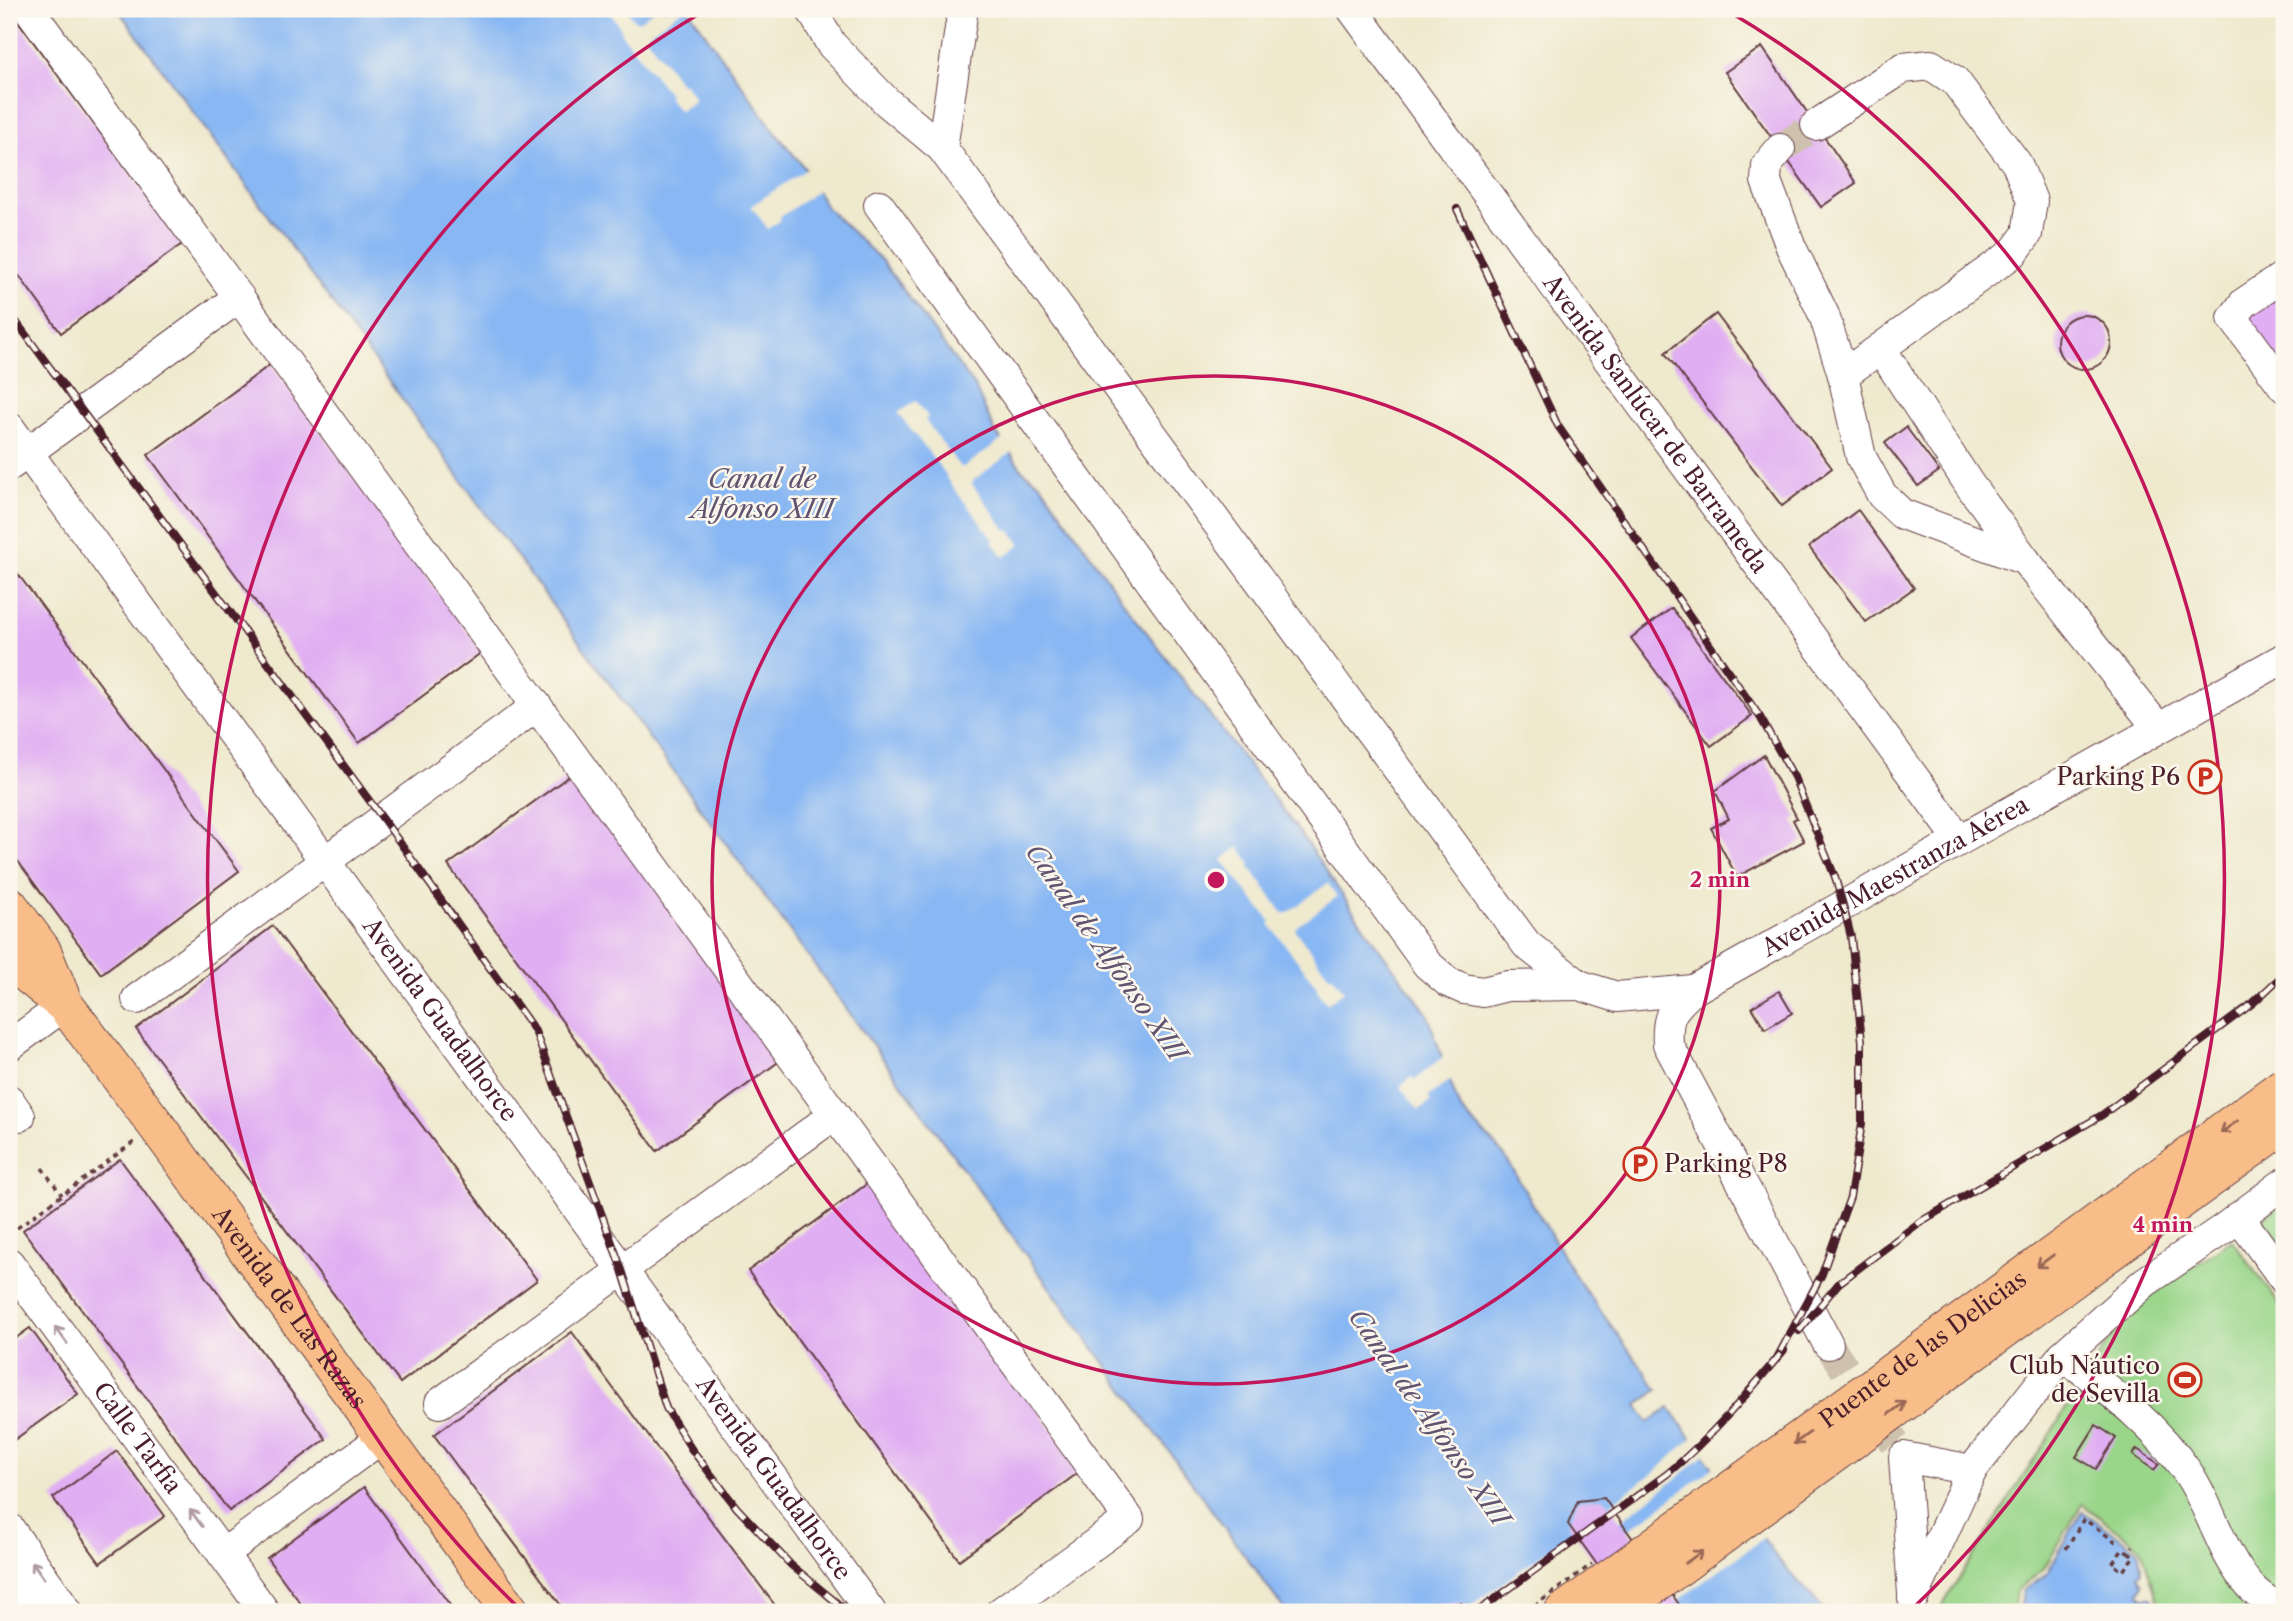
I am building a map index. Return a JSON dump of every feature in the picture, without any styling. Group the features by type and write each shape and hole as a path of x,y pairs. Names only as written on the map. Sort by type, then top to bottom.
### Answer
{"main road":[{"name":"Avenida de Las Razas","path":"9,905 42,950 65,1005"},
{"name":"Avenida de Las Razas","path":"9,955 18,967 65,1005 156,1125 510,1612"},
{"name":"Puente de las Delicias","path":"1563,1612 2284,1086"},
{"name":"Puente de las Delicias","path":"1617,1612 2284,1125"}],"street":[{"path":"29,9 1129,1519 1001,1612"},
{"path":"811,9 831,44 887,102 942,148 1527,946 1579,985 1617,997 1693,990"},
{"path":"942,148 963,9"},
{"name":"Avenida Sanlúcar de Barrameda","path":"1352,9 1959,839"},
{"path":"1816,125 1903,68 1931,65 1955,81 2002,143 2017,164 2032,201 2027,234 2013,253 1843,375"},
{"path":"1780,149 1767,165 1766,181 1791,247 1824,315 1843,375 1861,457 1882,495 1902,514 2025,560"},
{"path":"879,205 1349,877 1427,964 1448,982 1464,989 1483,992 1507,986 1579,985"},
{"path":"2284,276 2244,303 2233,318 2284,387"},
{"path":"18,459 239,297"},
{"path":"1881,349 1969,484 2025,560 2158,728"},
{"name":"Avenida Guadalhorce","path":"9,427 18,459 325,862 872,1612"},
{"name":"Avenida Maestranza Aérea","path":"1828,1344 1668,1044 1667,1025 1673,1009 1693,990 2284,658"},
{"path":"137,999 537,706"},
{"path":"9,1046 65,1005"},
{"path":"440,1403 834,1115"},
{"path":"1972,1470 2063,1356 2145,1282 2284,1183"},
{"path":"2239,1217 2284,1279"},
{"name":"Calle Tarfia","path":"9,1263 265,1612"},
{"path":"2063,1356 2126,1403 2166,1443 2207,1505 2226,1549 2248,1585 2263,1600 2284,1612"},
{"path":"223,1554 383,1437"},
{"path":"9,1528 68,1612"},
{"path":"12,1582 35,1612"}],"path":[{"path":"9,1234 86,1180 156,1125"},
{"path":"42,1168 62,1195"},
{"path":"2066,1549 2086,1515"},
{"path":"2088,1522 2116,1542"},
{"path":"2128,1552 2133,1546"},
{"path":"2123,1549 2128,1552 2134,1556 2123,1571 2112,1564 2123,1549"}],"green space":[{"path":"2284,1202 2284,1249 2262,1219"},
{"name":"Club Náutico de Sevilla","path":"2232,1240 2284,1310 2284,1612 2152,1612 2159,1605 2141,1548 2082,1504 2043,1570 2017,1590 2014,1612 1938,1612 2128,1310"}],"water":[{"name":"Canal de Alfonso XIII","path":"118,9 688,9 778,136 804,167 826,207 882,261 975,387 995,431 1023,471 1040,483 1125,604 1301,834 1373,940 1427,1013 1459,1107 1505,1156 1575,1276 1658,1390 1637,1405 1648,1422 1670,1408 1778,1559 1826,1612 1286,1612"},
{"path":"2082,1511 2138,1550 2142,1572 2138,1575 2143,1584 2139,1593 2142,1598 2152,1598 2155,1605 2147,1612 2020,1612 2023,1591 2047,1574"}],"pier":[{"path":"607,9 626,9 635,21 639,21 655,9 683,9 648,34 647,38 695,99 679,111 667,96 669,94 620,32 622,30"},
{"path":"808,168 820,189 768,229 751,206"},
{"path":"916,401 928,417 925,420 960,467 964,467 1004,438 1013,451 972,484 1006,530 1009,529 1021,545 1004,557 947,476 898,413"},
{"path":"1239,847 1251,864 1249,866 1283,913 1287,913 1328,883 1337,897 1295,930 1330,977 1332,975 1344,991 1327,1004 1317,986 1269,924 1271,922 1222,860"},
{"path":"1445,1055 1453,1078 1428,1097 1431,1101 1419,1110 1400,1087 1412,1077 1415,1080"},
{"path":"1694,1436 1706,1453 1620,1521 1627,1531 1716,1466 1766,1536 1677,1601 1682,1612 1432,1612 1435,1605 1461,1603 1467,1609 1573,1532 1568,1524 1578,1501 1604,1498 1609,1505 1655,1472"}],"building":[{"path":"9,9 182,244 61,333 9,262"},
{"path":"1762,47 1856,183 1821,207 1725,72"},
{"path":"2284,287 2284,377 2241,316"},
{"path":"1716,314 1832,468 1782,506 1665,353"},
{"path":"2084,315 2103,323 2111,342 2103,361 2084,369 2065,361 2057,342 2065,323"},
{"path":"271,364 482,652 359,743 148,455"},
{"path":"1906,427 1939,471 1918,486 1885,443"},
{"path":"1858,510 1914,588 1866,622 1809,547"},
{"path":"9,562 239,871 101,974 9,849"},
{"path":"1672,608 1752,716 1711,746 1631,638"},
{"path":"1764,755 1797,818 1793,820 1804,841 1737,877 1711,828 1729,819 1715,791"},
{"path":"572,774 781,1060 657,1151 448,865"},
{"path":"273,926 537,1280 400,1383 136,1029"},
{"path":"1779,991 1792,1013 1765,1029 1752,1007"},
{"path":"120,1159 326,1439 229,1511 23,1230"},
{"path":"871,1181 1082,1470 959,1560 748,1271"},
{"path":"30,1328 78,1394 14,1440 9,1433 9,1343"},
{"path":"572,1332 780,1612 566,1612 476,1492 434,1435"},
{"path":"2096,1425 2116,1438 2096,1469 2076,1457"},
{"path":"2137,1449 2159,1464 2154,1470 2133,1455"},
{"path":"117,1451 165,1516 100,1563 53,1498"},
{"path":"364,1487 455,1612 307,1612 267,1558"},
{"path":"1604,1498 1682,1612 1631,1612 1568,1524 1578,1501"},
{"path":"1461,1603 1468,1612 1432,1612 1435,1605"}],"tunnel":[{"path":"1780,149 1816,125"},
{"path":"1828,1344 1904,1457"}],"railway":[{"path":"1457,209 1558,426 1760,717 1794,777 1835,877 1843,905 1851,937 1862,1041 1862,1123 1850,1197 1822,1274 1777,1358"},
{"path":"9,312 383,819 535,1031 622,1270 666,1408 692,1450 737,1508 791,1565 848,1612"},
{"path":"1799,1331 1839,1283 1920,1222 2102,1115 2253,1003 2284,974"},
{"path":"1477,1612 1667,1474 1714,1430 1784,1350"}],"place":[{"name":"Parking P6","path":"2205,777"},
{"name":"Parking P8","path":"1640,1164"},
{"name":"Club Náutico de Sevilla","path":"2185,1380"}]}
